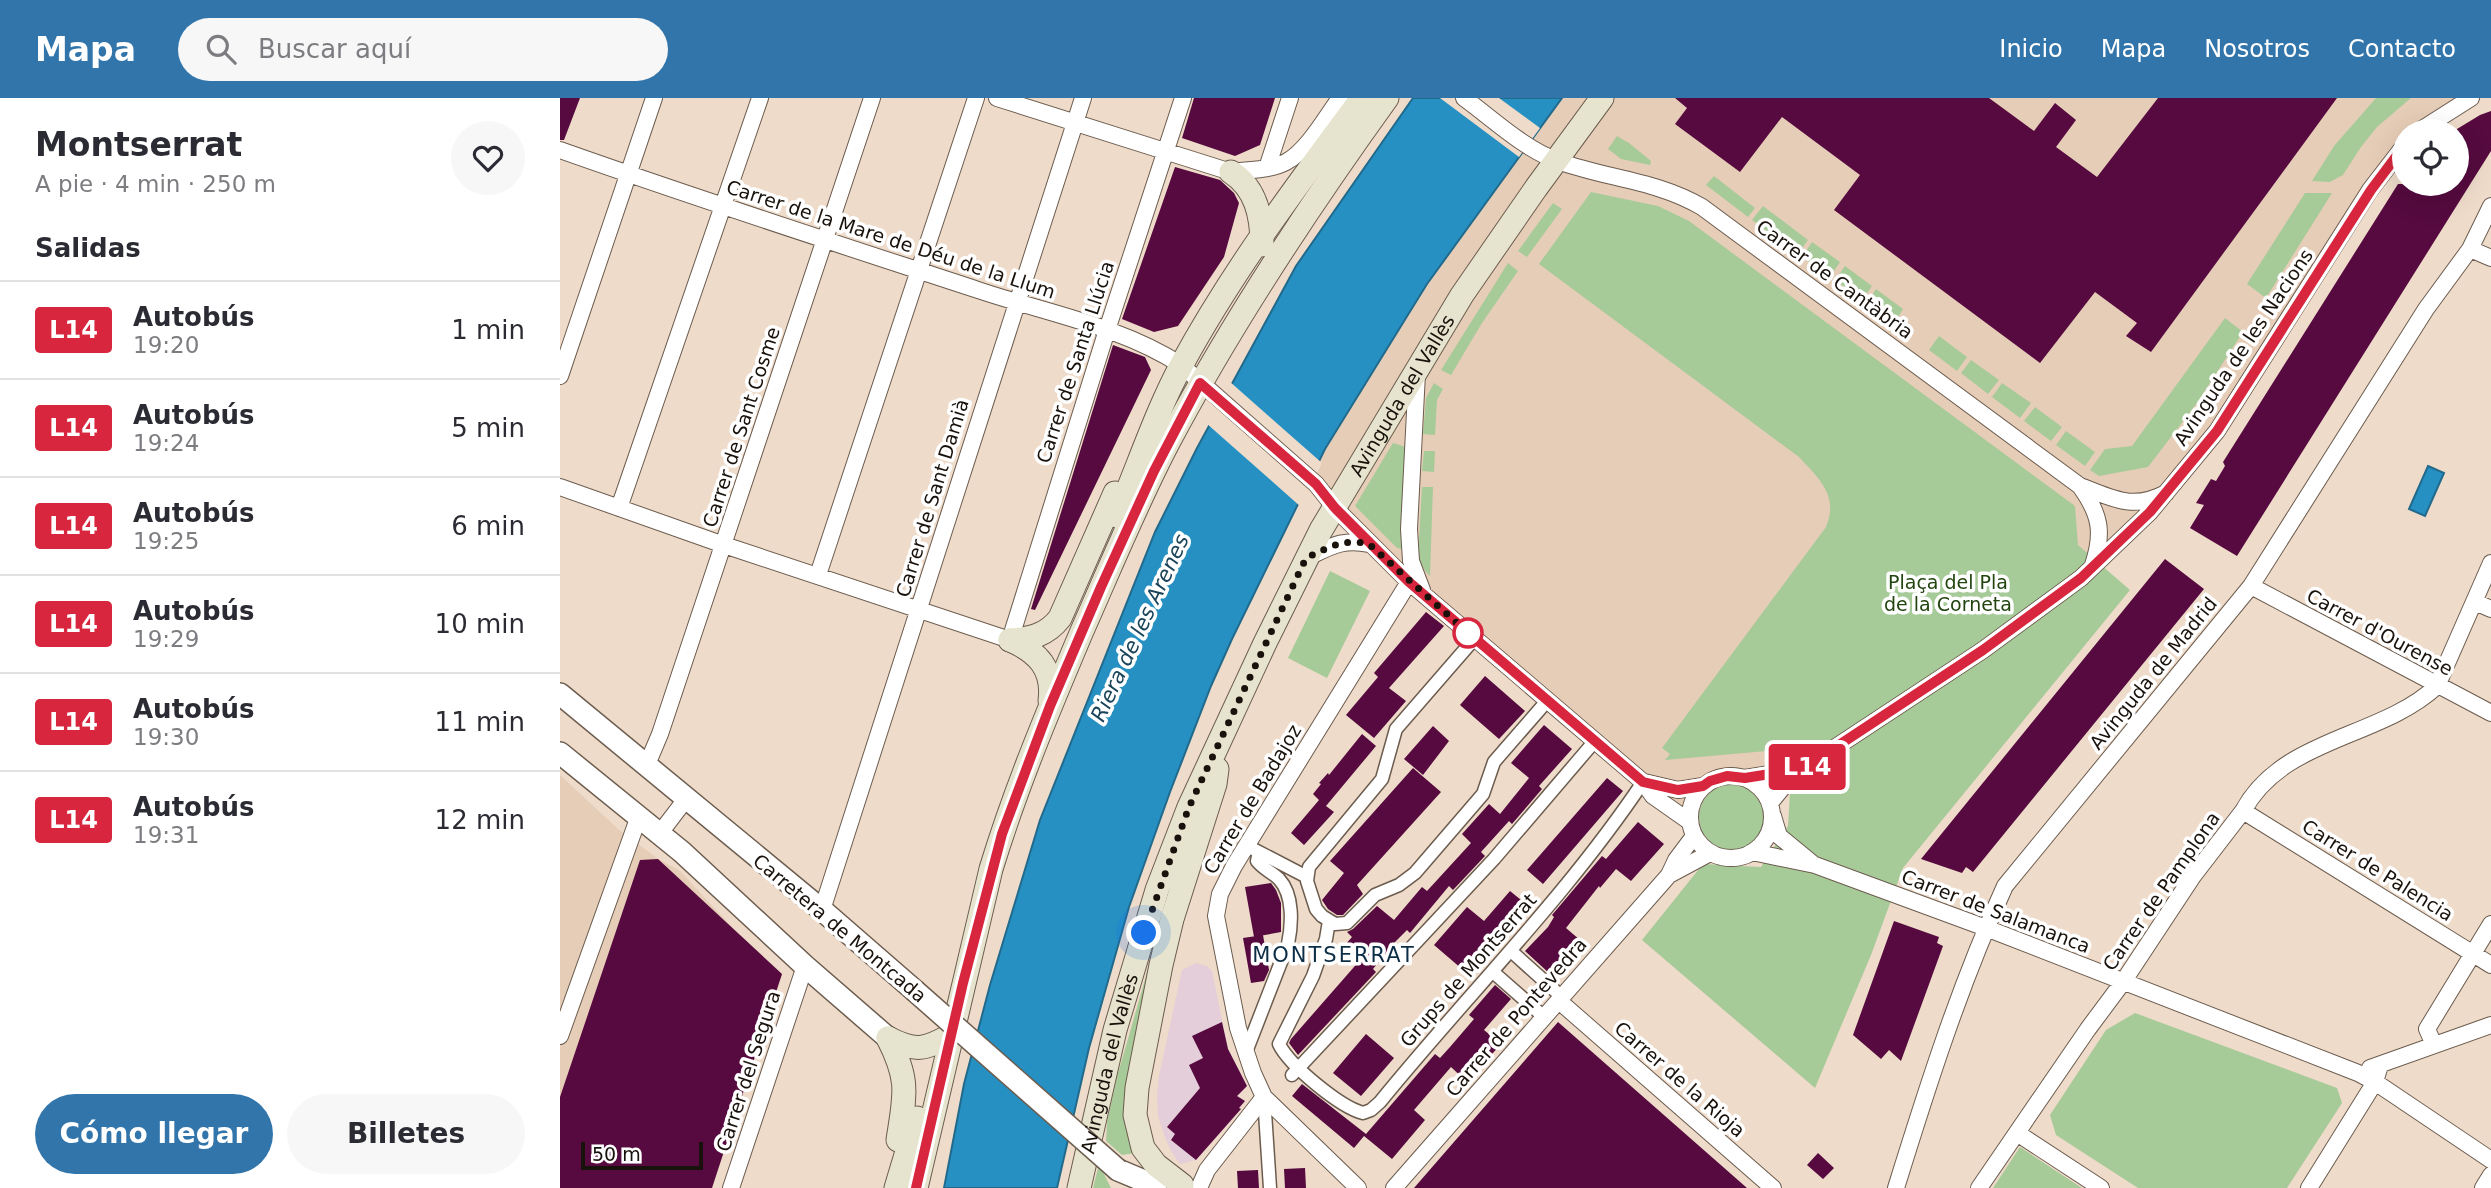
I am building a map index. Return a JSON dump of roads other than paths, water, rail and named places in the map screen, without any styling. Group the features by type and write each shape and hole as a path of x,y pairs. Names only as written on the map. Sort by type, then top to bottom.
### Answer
{"main road":[{"path":"916,1188 943,1039 982,855 1049,675 1134,477 1162,404 1181,365 1239,269 1362,98"},
{"path":"895,1188 943,1039 995,857 1050,706 1154,471 1206,388 1254,292 1387,98"},
{"name":"Avinguda del Vallès","path":"1079,1188 1115,1030 1157,891 1189,807 1306,558 1462,295 1541,153 1602,98"},
{"path":"1231,172 1240,177 1254,195 1262,237 1261,260 1254,292"},
{"path":"1010,640 1036,637 1049,630 1059,618 1135,450 1162,404"},
{"path":"1010,640 1027,647 1038,656 1049,675 1052,689 1050,706"},
{"path":"1190,1187 1156,1165 1143,1147 1135,1115 1137,1088 1170,928 1215,784 1219,743"},
{"path":"888,1038 912,1049 943,1039"},
{"path":"888,1038 902,1067 905,1096 895,1188"}],"street":[{"path":"560,376 654,98"},
{"path":"619,508 760,98"},
{"name":"Carrer de Sant Cosme","path":"646,767 660,734 724,545 872,98"},
{"path":"818,575 976,98"},
{"path":"997,98 1231,172 1267,168 1285,163 1296,156 1340,98"},
{"name":"Carrer de Sant Damià","path":"822,910 1083,98"},
{"name":"Carrer de Santa Llúcia","path":"1010,640 1183,98"},
{"path":"1267,168 1290,98"},
{"name":"Carrer de Cantàbria","path":"1464,98 1541,153 1601,175 1664,188 1702,207 2080,486 2115,501 2130,502 2155,499 2170,491"},
{"path":"2438,119 2471,98"},
{"name":"Carrer de la Mare de Déu de la Llum","path":"560,150 826,241 1107,330 1159,351 1181,365 1316,484 1335,508"},
{"name":"Avinguda de les Nacions","path":"1771,808 1792,776 1983,650 2091,569 2170,491 2217,431 2371,190 2392,162"},
{"name":"Avinguda de Madrid","path":"1896,1188 1938,1052 2005,886 2251,586 2426,309 2470,249 2491,206"},
{"path":"2470,249 2491,258"},
{"path":"1418,366 1409,529 1411,561 1423,592"},
{"name":"Carrer de Cantàbria","path":"2080,486 2097,512 2099,525 2099,548 2091,569"},
{"path":"560,487 724,545 1010,640"},
{"path":"1335,508 1409,582 1643,782 1653,796 1692,829 1710,853 1731,858 1752,852 1768,836 1771,808 1755,784 1745,778"},
{"path":"1306,558 1336,544 1353,540 1369,544"},
{"path":"2437,686 2491,563"},
{"name":"Carrer de Badajoz","path":"1358,1188 1265,1097 1238,1028 1216,916 1217,904 1223,886 1253,849 1409,582"},
{"name":"Carrer d'Ourense","path":"2251,586 2491,713"},
{"path":"2475,602 2491,608"},
{"path":"1475,638 1396,729 1382,779 1309,867 1307,877 1316,908 1329,922 1340,925 1347,923 1375,895 1399,885 1415,873 1483,794 1494,762 1547,701"},
{"name":"Carrer de Pamplona","path":"1979,1188 2123,982 2193,876 2268,776 2296,757 2372,726 2421,701 2437,686"},
{"name":"Carretera de Montcada","path":"560,694 822,910 1122,1179 1154,1187"},
{"path":"1296,1072 1494,859 1594,742"},
{"path":"560,753 660,833 888,1038"},
{"path":"1643,782 1678,790 1703,786 1727,776 1792,776"},
{"name":"Grups de Montserrat","path":"1329,922 1318,966 1279,1044 1296,1072 1355,1111 1363,1113 1371,1110 1511,951 1590,856 1643,782"},
{"path":"1692,829 1690,809 1703,786"},
{"path":"660,833 686,799"},
{"name":"Carrer de Salamanca","path":"1771,808 1779,836 1815,865"},
{"name":"Carrer de Palencia","path":"2243,811 2491,965"},
{"path":"560,1035 639,816"},
{"name":"Carrer de Pontevedra","path":"1394,1188 1669,875 1692,829"},
{"path":"1253,849 1307,877"},
{"path":"1246,1052 1279,967 1291,925 1285,889 1277,878 1260,866 1253,849"},
{"name":"Carrer de Salamanca","path":"1752,852 1815,865 1986,928 2358,1073 2491,1160"},
{"name":"Carrer de Pontevedra","path":"1669,875 1710,853"},
{"path":"2434,1045 2427,1029 2491,924"},
{"path":"1511,951 1561,999"},
{"name":"Carrer del Segura","path":"731,1188 805,966"},
{"path":"1493,972 1544,1017"},
{"name":"Carrer de la Rioja","path":"1561,999 1773,1188"},
{"path":"2358,1073 2491,1025"},
{"path":"2309,1188 2375,1082 2380,1065"},
{"path":"1154,1187 1190,1187 1207,1170 1265,1097"},
{"path":"1265,1097 1270,1188"},
{"path":"2017,1133 2101,1188"},
{"path":"2483,1188 2491,1175"}],"water":[{"name":"Riera de les Arenes","path":"1413,98 1562,98 1427,284 1325,449 1232,639 1170,792 1129,907 1089,1048 1057,1188 944,1188 964,1084 990,985 1040,820 1155,532 1197,448 1296,266"},
{"path":"2428,466 2444,473 2425,516 2409,509"}],"district":[{"name":"MONTSERRAT","path":"1334,955"}],"park label":[{"name":"Plaça del Pla de la Corneta","path":"1948,593"}]}
